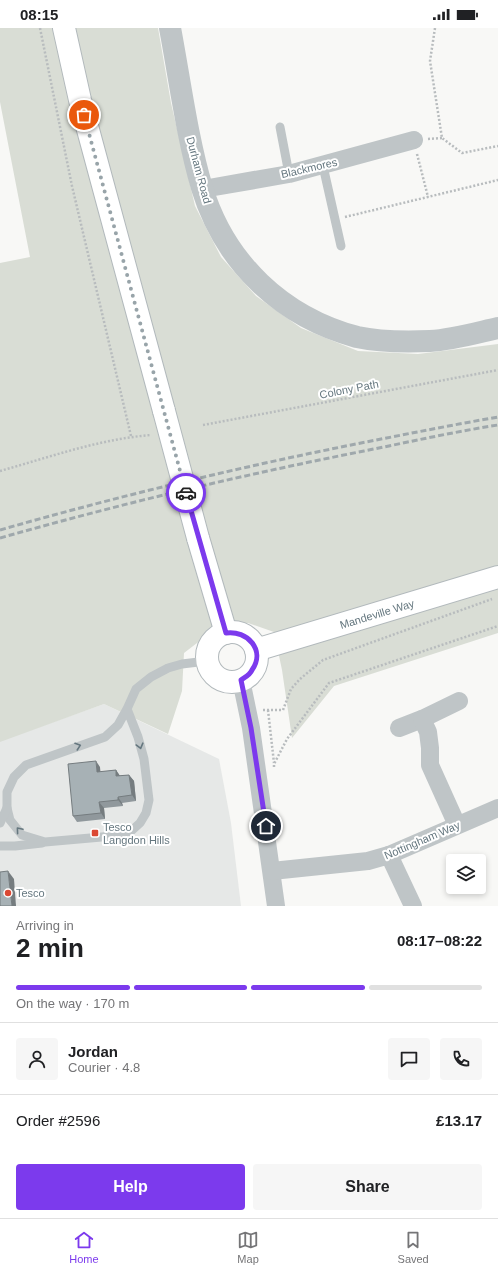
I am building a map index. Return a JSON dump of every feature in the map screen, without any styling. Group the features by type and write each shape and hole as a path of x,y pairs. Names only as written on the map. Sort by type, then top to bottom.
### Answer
{"main road":[{"path":"64,28 80,100 198,538 226,633"},
{"name":"Mandeville Way","path":"256,650 498,577"},
{"path":"226,633 240,633 249,639 256,650 257,657 253,670 241,680 232,682 219,679 214,675 207,661 210,644 214,639 226,633"}],"street":[{"name":"Durham Road","path":"170,28 192,147 203,189 220,232 230,248 244,267 272,295 291,309 313,321 358,337 410,342 432,341 498,328"},
{"name":"Blackmores","path":"203,189 289,174 323,166 414,140"},
{"path":"241,680 251,728 276,906"},
{"path":"399,728 422,719 459,701"},
{"path":"422,719 428,732 430,765 457,825"},
{"name":"Nottingham Way","path":"272,871 368,861 389,855 424,841 498,808"},
{"path":"389,855 413,906"}],"lane":[{"path":"280,127 289,174"},
{"path":"323,166 341,246"},
{"path":"45,842 22,835 10,820 7,808 7,792 14,777 26,765 105,737 118,725 136,689 150,677 168,668 182,664 207,661"},
{"path":"0,846 15,846 113,836 130,832 140,823 146,813 149,800 144,759 127,709"},
{"path":"0,823 7,808"}],"path":[{"path":"40,28 72,186 131,436"},
{"path":"436,28 430,61 442,138 462,153 498,146"},
{"path":"414,140 428,196"},
{"path":"335,220 497,180 498,185"},
{"name":"Colony Path","path":"203,425 498,370"},
{"path":"0,471 110,440 131,436 151,435"},
{"path":"275,772 268,710 283,710 291,689 300,679 323,660 498,597"},
{"path":"274,764 287,740 329,683 498,626"}],"shaded area":[{"path":"0,28 158,28 171,103 195,206 221,257 256,296 301,328 358,351 418,354 498,344 498,633 334,686 292,738 282,670 274,632 248,623 210,633 184,653 182,691 168,734 104,704 0,742 0,263 30,257 0,102"},
{"path":"104,704 219,759 231,823 241,906 0,906 0,741"}],"building":[{"path":"96,761 97,772 116,770 116,776 129,775 132,795 118,797 118,800 99,802 101,813 73,816 68,764"},
{"name":"Tesco","path":"8,871 12,906 0,906 0,872"}],"railway":[{"path":"0,530 90,505 225,472 361,443 498,417"},
{"path":"0,538 90,513 227,480 431,437 498,425"}],"way so far":[{"path":"84,115 186,493"}],"place":[{"name":"Tesco Langdon Hills","path":"95,833"},
{"name":"Tesco","path":"8,893"}],"route":[{"path":"186,493 226,633 240,633 249,639 256,650 256,664 253,670 241,680 251,728 266,826"}]}
